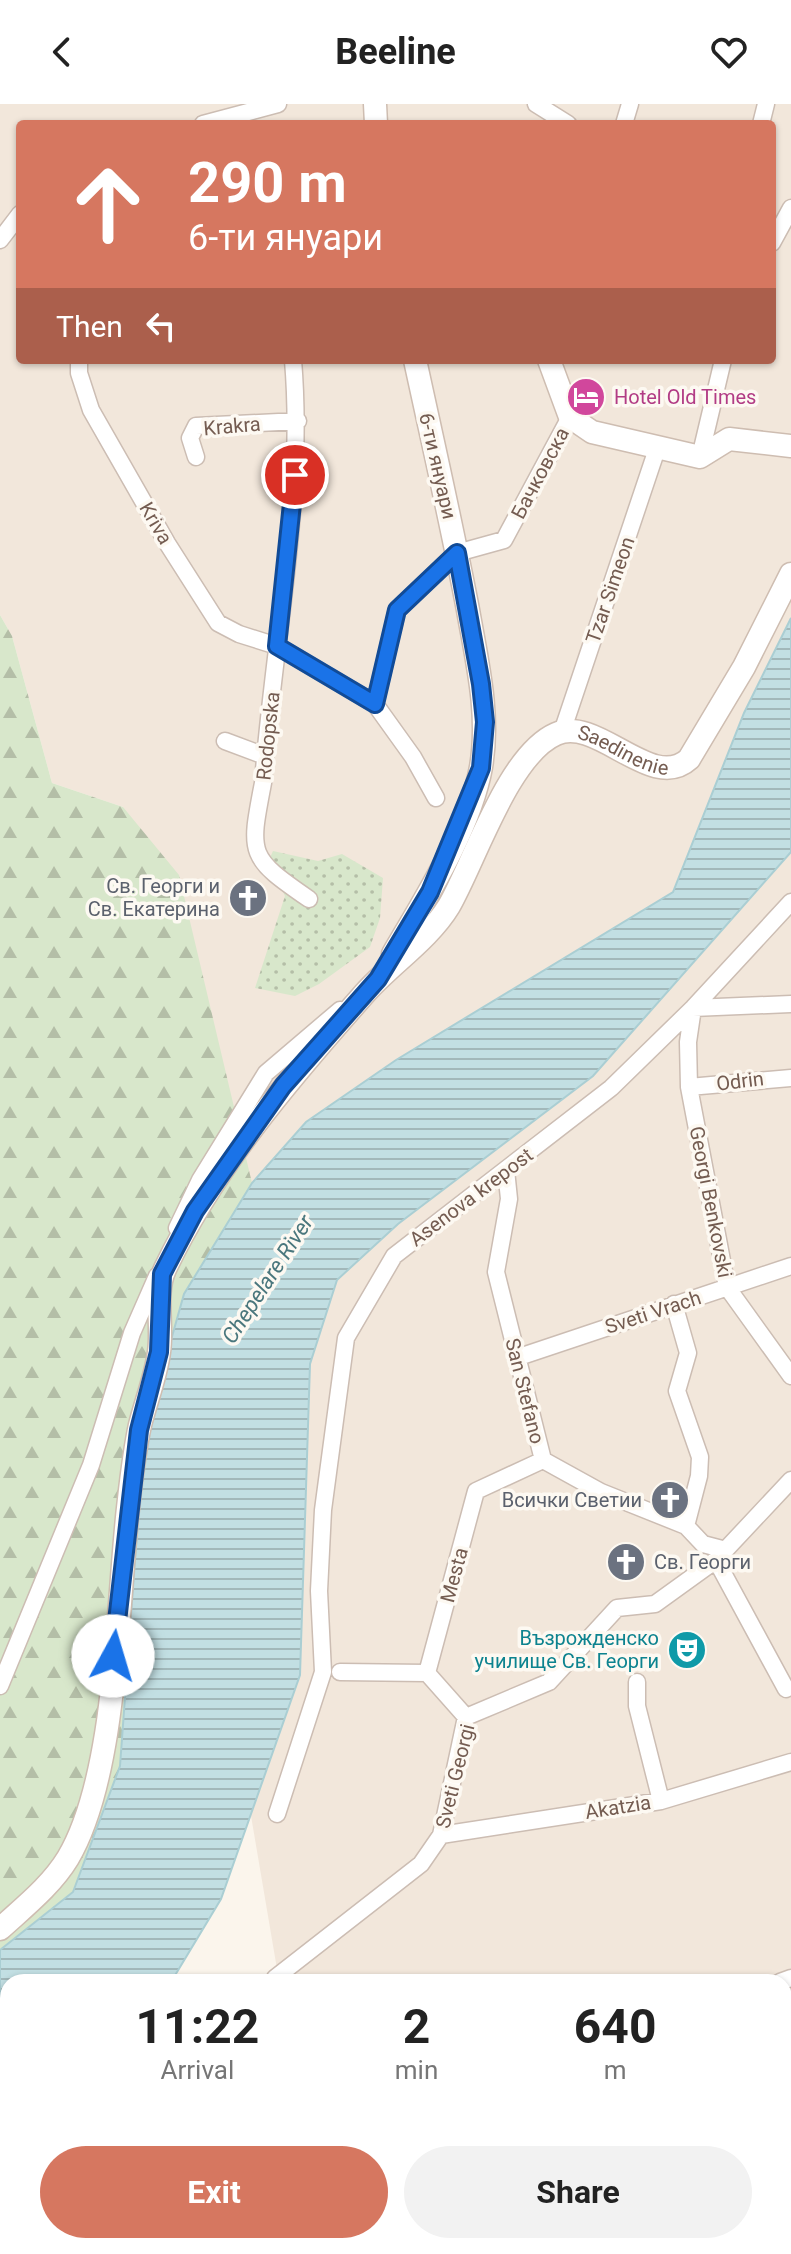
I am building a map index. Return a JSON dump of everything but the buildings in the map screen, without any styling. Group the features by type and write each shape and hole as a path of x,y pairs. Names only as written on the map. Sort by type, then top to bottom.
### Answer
{"main road":[{"name":"6-ти януари","path":"378,979 430,892 481,768 485,722 457,553 416,364"},
{"path":"550,364 570,417 592,432 700,457 729,439 791,446"},
{"name":"Saedinenie","path":"378,979 440,919 508,786 535,751 562,732 584,734 664,769 682,766 744,667 791,574"},
{"path":"0,1929 45,1889 68,1858 87,1817 103,1747 139,1430 159,1352 162,1274 195,1211 283,1086 378,979"}],"street":[{"path":"217,120 278,104"},
{"path":"536,104 562,120"},
{"path":"776,236 791,208"},
{"path":"0,240 16,219"},
{"name":"Kriva","path":"79,364 91,410 167,543 218,623 239,634 277,646 375,704"},
{"name":"Rodopska","path":"293,364 298,421 294,502 255,824 256,853 274,875 309,899"},
{"path":"700,457 722,364"},
{"name":"Бачковска","path":"375,704 397,610 457,553 504,540 570,417"},
{"name":"Krakra","path":"196,457 190,438 196,426 298,421"},
{"name":"Tzar Simeon","path":"562,732 657,449"},
{"path":"375,704 436,798"},
{"path":"225,741 265,756"},
{"name":"Asenova krepost","path":"277,1814 323,1672 319,1591 323,1510 346,1338 394,1256 611,1088 693,1008 791,902"},
{"path":"0,1686 91,1465 132,1333 200,1180 266,1073 378,979"},
{"path":"693,1008 791,1004"},
{"name":"Georgi Benkovski","path":"693,1008 688,1042 689,1087 727,1287 791,1376"},
{"name":"Odrin","path":"689,1087 791,1078"},
{"name":"San Stefano","path":"506,1170 509,1199 496,1272 543,1460 601,1492 686,1526 719,1555"},
{"name":"Sveti Vrach","path":"516,1358 791,1266"},
{"path":"674,1304 688,1353 677,1391 700,1457 699,1476 686,1526"},
{"name":"Mesta","path":"427,1673 476,1491 543,1460"},
{"name":"Sveti Georgi","path":"280,1974 421,1864 441,1835 466,1717 549,1682 617,1608 655,1604 719,1555 791,1480"},
{"path":"719,1555 786,1689"},
{"path":"340,1672 427,1673 466,1717"},
{"path":"637,1682 637,1706 661,1801"},
{"name":"Akatzia","path":"441,1835 661,1801 791,1762"}],"shaded area":[{"path":"0,104 791,104 791,1974 282,1974 277,1969 250,1810 271,1204 219,1147 123,807 52,783 12,636 0,615"}],"green space":[{"path":"0,615 12,636 52,783 123,807 179,875 252,1183 184,1294 144,1436 120,1766 73,1892 0,1950"},
{"path":"273,851 318,861 342,854 383,878 380,918 370,947 319,984 295,996 255,988 285,896 268,862"}],"water":[{"name":"Chepelare River","path":"791,618 791,852 593,1076 398,1224 337,1280 310,1364 300,1675 221,1899 176,1974 0,1974 0,1950 73,1892 120,1766 144,1436 184,1294 252,1183 306,1122 396,1060 673,892 744,713"}],"place":[{"name":"Hotel Old Times","path":"586,397"},
{"name":"Св. Георги и Св. Екатерина","path":"248,898"},
{"name":"Всички Светии","path":"670,1500"},
{"name":"Св. Георги","path":"626,1562"},
{"name":"Възрожденско училище Св. Георги","path":"687,1650"}],"route":[{"path":"113,1656 139,1430 159,1352 162,1274 195,1211 283,1086 378,979 430,892 481,768 485,722 481,684 457,553 397,610 375,704 277,646 295,475"}]}
